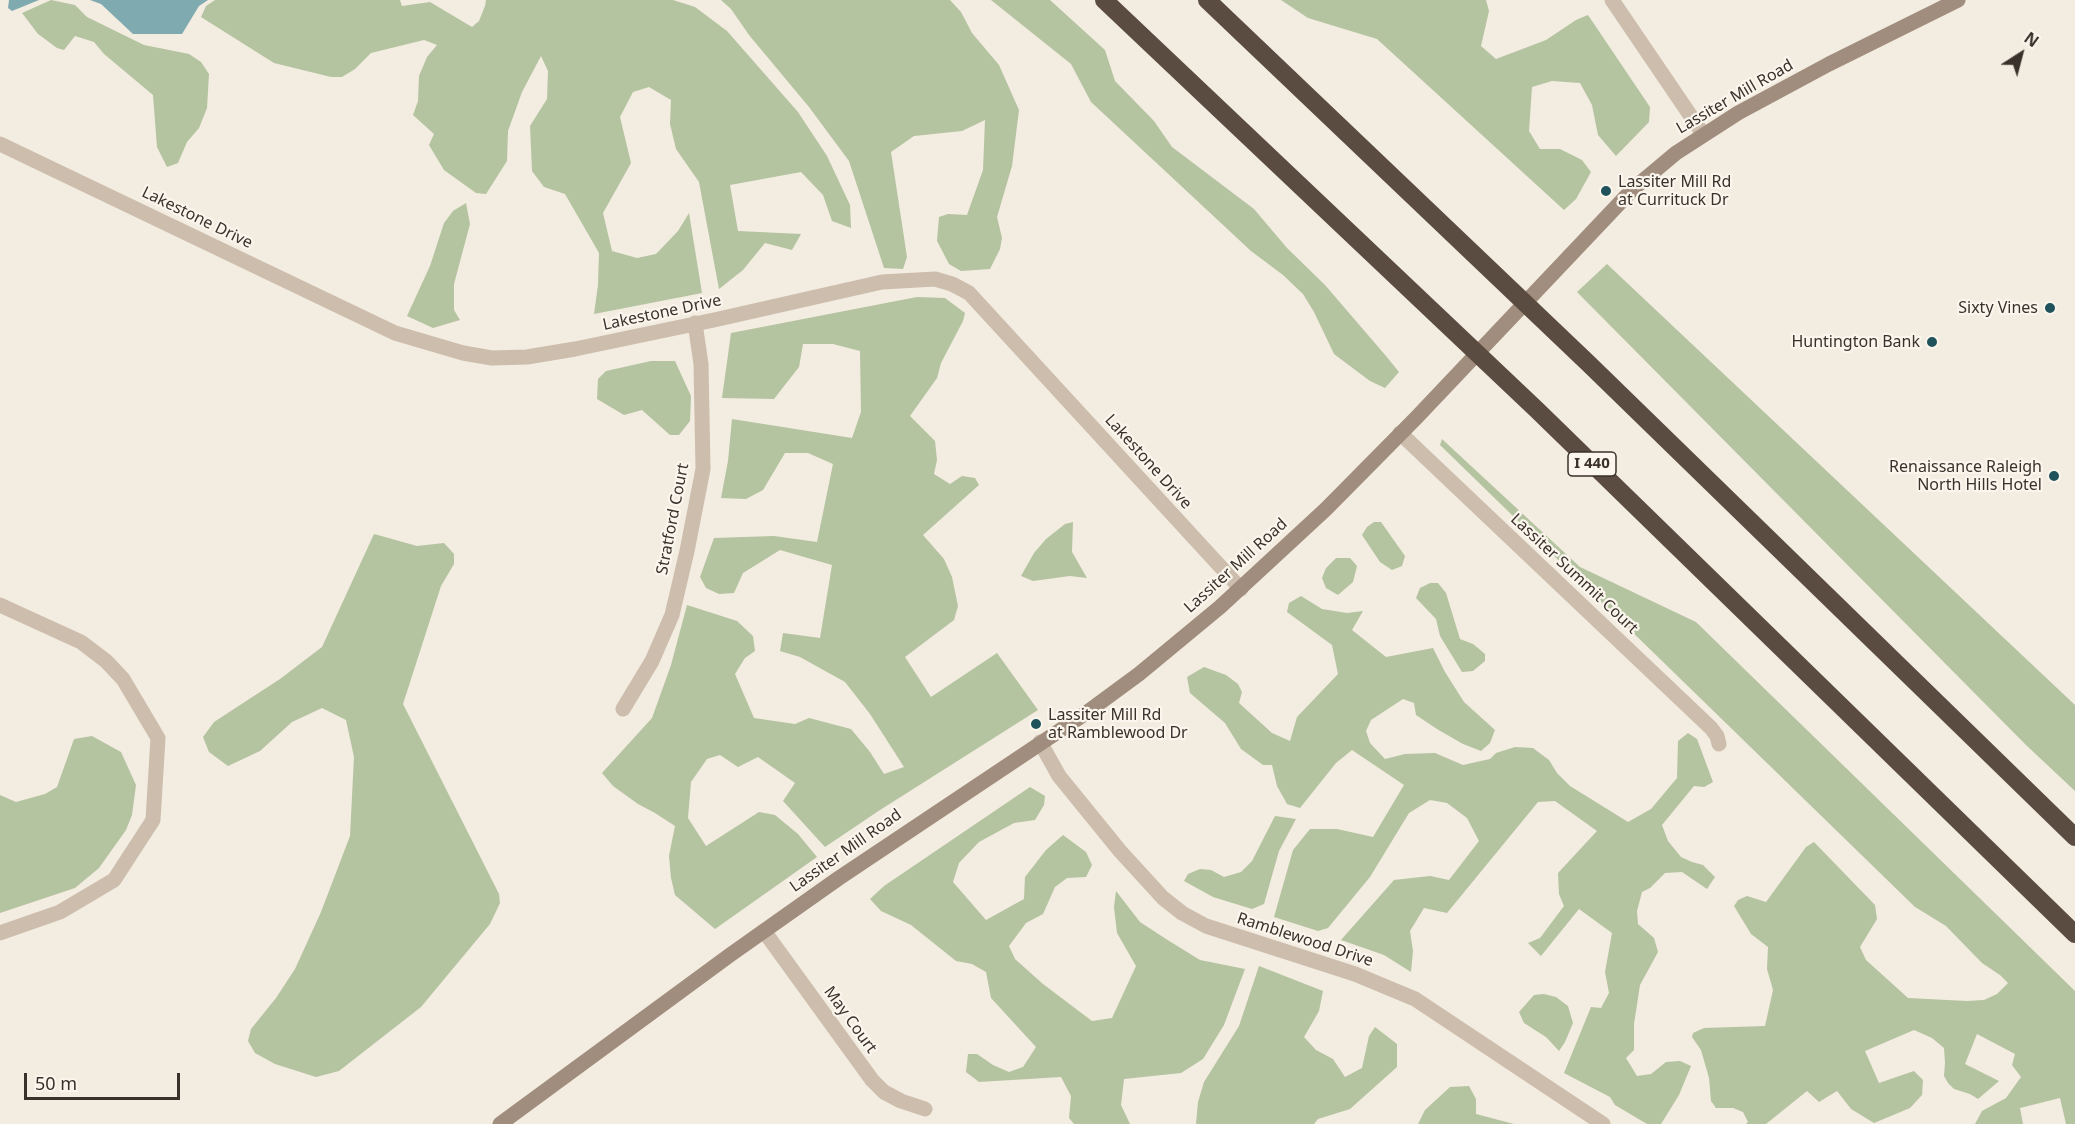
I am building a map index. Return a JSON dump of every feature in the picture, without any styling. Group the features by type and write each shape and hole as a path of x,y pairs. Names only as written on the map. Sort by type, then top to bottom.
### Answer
{"highway":[{"name":"I 440","path":"1104,0 1554,427 2075,934"},
{"path":"1207,0 1581,356 2075,837"}],"main road":[{"name":"Lassiter Mill Road","path":"500,1124 764,931 917,824 1086,713 1139,674 1241,590 1326,509 1416,418 1648,175 1730,117 1829,64 1958,0"}],"street":[{"path":"1612,0 1703,134"},
{"name":"Lakestone Drive","path":"0,144 395,333 463,353 492,358 527,357 882,282 935,279 952,284 976,300 1241,590"},
{"name":"Stratford Court","path":"623,709 652,661 672,615 703,469 701,364 695,323"},
{"name":"Lassiter Summit Court","path":"1400,433 1711,728 1719,744"},
{"path":"0,605 81,642 106,662 123,679 158,738 153,820 114,880 60,912 0,933"},
{"name":"Ramblewood Drive","path":"1040,742 1059,776 1120,851 1163,898 1182,913 1206,926 1355,974 1415,999 1603,1124"},
{"name":"May Court","path":"764,931 872,1080 885,1092 901,1101 925,1109"}],"green space":[{"path":"51,0 75,5 87,17 144,45 189,54 201,62 209,74 207,108 199,128 187,142 178,163 167,167 157,147 153,95 104,54 94,42 75,36 64,50 57,48 38,34 22,13"},
{"path":"215,0 400,0 402,6 430,2 472,27 479,21 486,0 673,0 695,7 727,31 798,112 827,156 850,205 851,228 832,221 823,195 801,172 730,185 738,231 801,234 792,250 765,243 743,270 719,289 699,182 676,149 670,124 671,100 649,87 633,92 620,117 631,163 603,213 612,251 637,258 656,254 678,231 689,213 702,293 594,314 599,253 565,194 544,187 532,171 530,126 547,99 548,71 541,56 522,92 508,131 507,161 486,194 476,193 444,170 429,145 434,134 413,115 418,101 419,76 427,57 437,45 424,40 371,53 355,69 342,77 331,77 274,63 201,17 206,6"},
{"path":"721,0 950,0 961,12 972,33 999,65 1019,110 1012,166 997,217 1002,238 1000,249 990,269 961,271 949,264 937,241 939,217 948,214 967,215 983,170 985,120 962,131 914,136 891,152 907,257 903,269 884,268 849,161 809,107 749,35 731,9"},
{"path":"991,0 1050,0 1105,50 1115,81 1154,121 1172,147 1254,209 1287,248 1325,285 1386,356 1399,372 1385,388 1370,381 1334,354 1303,294 1283,275 1251,251 1091,102 1071,64"},
{"path":"1281,0 1486,0 1489,11 1481,46 1496,59 1546,40 1576,20 1588,15 1650,107 1649,122 1616,156 1598,135 1592,105 1580,83 1552,81 1532,87 1529,131 1540,149 1560,149 1582,160 1591,172 1576,199 1564,210 1377,39 1308,18"},
{"path":"466,203 470,224 454,284 454,310 460,320 433,328 407,316 430,266 444,223 453,211"},
{"path":"1607,264 2075,705 2075,791 2026,745 1577,292"},
{"path":"917,297 945,298 965,313 941,363 937,378 910,416 935,441 937,460 934,474 950,484 962,476 975,478 979,485 923,535 944,559 952,577 958,606 954,620 905,657 931,697 997,653 1038,710 825,847 783,801 795,783 758,757 738,767 720,755 707,759 691,782 688,818 706,846 759,812 775,815 798,834 817,857 715,929 675,895 669,856 675,826 613,786 602,773 652,718 671,665 687,605 737,621 753,636 755,651 745,658 735,674 754,718 795,724 809,718 851,729 884,774 904,767 870,714 845,682 800,657 780,651 783,633 820,638 832,565 780,550 743,573 734,593 719,594 706,588 700,577 714,538 774,536 817,542 833,464 808,453 785,453 763,490 746,499 721,498 728,461 732,419 852,438 861,412 860,351 833,344 803,344 799,367 774,399 722,398 731,333"},
{"path":"651,361 675,361 691,396 690,421 679,435 670,435 642,410 624,415 597,399 598,379 606,371"},
{"path":"1442,439 1580,567 1696,622 2075,991 2075,1124 2066,1124 2060,1098 2020,1108 2023,1124 1975,1124 1982,1111 2006,1098 2021,1077 2012,1065 2015,1054 1977,1034 1965,1064 1999,1081 1978,1099 1954,1089 1948,1083 1944,1076 1944,1048 1932,1038 1914,1030 1865,1051 1879,1083 1914,1071 1923,1080 1922,1095 1910,1108 1874,1123 1851,1109 1837,1091 1819,1102 1807,1091 1766,1124 1746,1124 1748,1122 1743,1112 1733,1108 1716,1108 1711,1101 1709,1078 1701,1050 1692,1037 1693,1033 1704,1028 1765,1026 1773,990 1767,969 1768,947 1751,934 1734,906 1738,900 1747,896 1766,902 1806,847 1814,842 1875,905 1877,919 1860,947 1866,960 1908,998 1984,1000 1997,994 2008,983 1982,963 1946,926 1915,907 1440,445"},
{"path":"1073,522 1072,552 1087,578 1070,576 1033,581 1021,576 1034,553 1046,539 1065,524"},
{"path":"1374,522 1381,522 1405,556 1402,566 1392,570 1380,562 1362,535"},
{"path":"374,534 417,546 444,543 454,554 454,564 441,586 403,704 499,894 500,903 490,924 421,1007 339,1071 316,1077 275,1064 255,1053 248,1041 251,1029 276,998 295,969 321,912 350,836 354,757 346,720 322,708 292,722 260,751 228,766 209,752 203,737 214,722 280,679 322,647"},
{"path":"1336,558 1350,558 1357,566 1353,582 1338,595 1326,588 1322,578 1326,568"},
{"path":"1430,583 1438,583 1446,593 1460,639 1473,644 1485,654 1485,661 1473,671 1462,672 1440,636 1436,619 1416,598 1420,588"},
{"path":"1301,596 1322,609 1347,613 1363,611 1352,630 1386,657 1433,648 1464,702 1495,730 1490,743 1481,751 1463,744 1416,715 1414,703 1403,699 1371,720 1366,731 1370,743 1385,759 1405,754 1435,753 1463,765 1490,759 1496,753 1515,747 1533,748 1549,760 1557,773 1570,786 1628,822 1651,809 1677,778 1678,741 1688,733 1697,739 1713,782 1704,787 1694,786 1662,825 1668,841 1681,857 1703,865 1715,877 1707,889 1682,872 1665,873 1650,888 1642,892 1637,911 1638,924 1654,938 1658,952 1640,985 1634,1024 1634,1050 1626,1058 1637,1076 1651,1074 1666,1062 1680,1061 1691,1066 1679,1095 1661,1124 1647,1124 1615,1105 1610,1097 1564,1073 1591,1007 1601,1008 1609,993 1605,972 1612,933 1579,909 1541,956 1528,943 1540,938 1564,906 1559,894 1558,873 1597,831 1555,801 1538,802 1447,913 1424,908 1410,931 1413,951 1411,972 1384,955 1341,940 1394,880 1430,876 1449,880 1479,841 1467,818 1447,803 1430,800 1409,813 1370,877 1328,928 1318,931 1274,917 1293,850 1310,829 1337,829 1373,837 1404,785 1352,750 1336,763 1300,808 1287,804 1277,786 1272,765 1263,765 1241,749 1225,723 1190,693 1187,677 1204,667 1226,675 1238,684 1242,692 1239,703 1272,733 1290,741 1297,717 1338,674 1332,645 1287,612 1289,603"},
{"path":"92,736 121,752 136,785 132,815 126,830 99,868 75,888 0,913 0,795 16,802 45,794 57,787 74,739"},
{"path":"1030,787 1045,796 1044,805 1035,820 1014,823 979,842 959,863 953,882 986,920 1024,899 1025,877 1046,850 1063,835 1086,852 1092,865 1086,877 1067,878 1055,887 1043,914 1026,923 1009,946 1015,959 1043,984 1092,1021 1112,1018 1136,966 1117,933 1114,907 1116,891 1140,922 1200,960 1245,969 1224,1025 1203,1059 1181,1073 1124,1079 1121,1105 1130,1124 1074,1124 1069,1118 1071,1096 1061,1077 979,1082 966,1072 968,1054 977,1054 1009,1072 1023,1067 1036,1047 991,998 986,972 972,964 956,961 911,925 881,911 870,899 884,886"},
{"path":"1275,816 1296,819 1279,851 1264,904 1252,909 1213,897 1184,881 1188,874 1200,869 1211,870 1224,877 1241,872 1252,861"},
{"path":"1259,966 1323,991 1319,1011 1304,1037 1316,1050 1333,1059 1345,1077 1362,1068 1369,1036 1375,1027 1397,1044 1397,1067 1350,1109 1318,1119 1314,1124 1196,1124 1198,1102 1204,1082 1239,1026"},
{"path":"1544,994 1556,997 1568,1006 1573,1023 1559,1051 1546,1037 1524,1023 1519,1012 1534,995"},
{"path":"1469,1086 1476,1099 1476,1114 1514,1124 1418,1124 1425,1110 1450,1087"}],"water":[{"path":"9,0 39,0 12,11 8,8"},
{"path":"90,0 208,0 199,6 182,34 133,34 101,4"}],"place":[{"name":"Lassiter Mill Rd at Currituck Dr","path":"1606,191"},
{"name":"Sixty Vines","path":"2050,308"},
{"name":"Huntington Bank","path":"1932,342"},
{"name":"Renaissance Raleigh North Hills Hotel","path":"2054,476"},
{"name":"Lassiter Mill Rd at Ramblewood Dr","path":"1036,724"}]}
